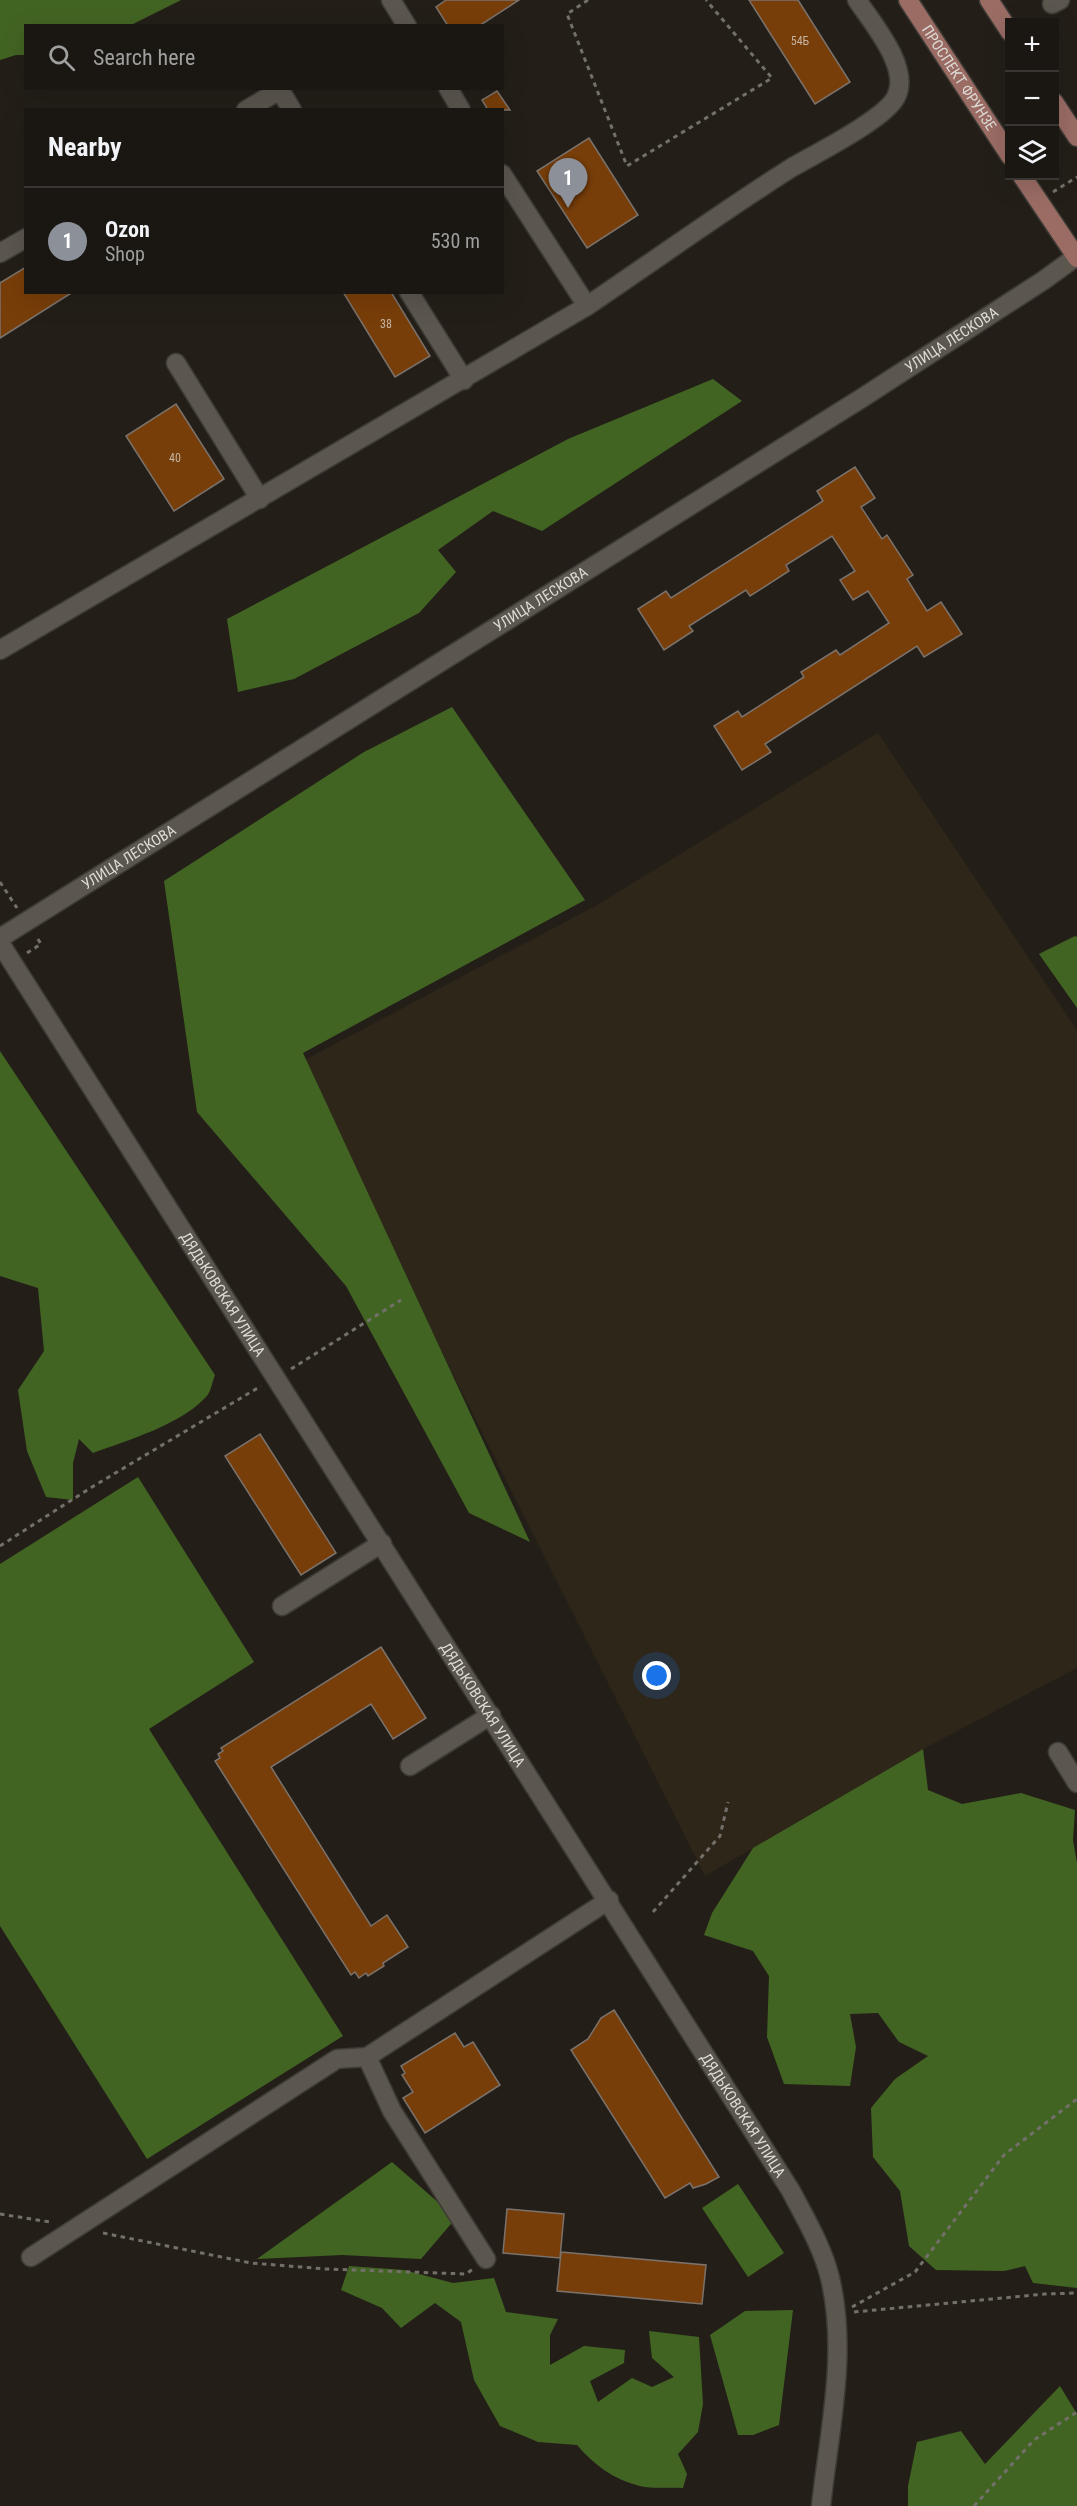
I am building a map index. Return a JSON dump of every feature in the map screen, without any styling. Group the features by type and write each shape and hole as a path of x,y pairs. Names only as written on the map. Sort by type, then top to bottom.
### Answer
{"main road":[{"name":"ПРОСПЕКТ ФРУНЗЕ","path":"908,0 1005,148"},
{"path":"989,0 1005,24"},
{"path":"1059,110 1077,137"},
{"path":"1025,180 1077,257"}],"street":[{"path":"391,0 401,24"},
{"path":"0,650 587,306 790,169 882,113 896,97 901,77 894,57 857,0"},
{"path":"249,108 279,90"},
{"path":"282,90 291,108"},
{"path":"449,90 460,108"},
{"path":"504,177 587,306"},
{"path":"0,253 24,239"},
{"name":"УЛИЦА ЛЕСКОВА","path":"0,938 862,398 1077,257"},
{"path":"410,294 464,380"},
{"path":"176,363 260,499"},
{"name":"ДЯДЬКОВСКАЯ УЛИЦА","path":"0,943 609,1900 791,2191 813,2234 830,2276 837,2314 837,2360 821,2506"},
{"path":"282,1606 382,1543"},
{"path":"410,1766 491,1715"},
{"path":"1058,1752 1077,1783"},
{"path":"31,2257 338,2059 367,2057 609,1900"},
{"path":"367,2057 392,2111 486,2259"}],"path":[{"path":"588,0 567,14 627,166 772,78 706,0"},
{"path":"1039,201 1077,177"},
{"path":"0,1546 92,1487 276,1378 400,1300"},
{"path":"653,1912 720,1836 728,1802"},
{"path":"837,2314 876,2295 915,2271 1004,2155 1077,2099"},
{"path":"0,2214 251,2263 326,2269 465,2274 486,2259"},
{"path":"837,2314 1077,2293"},
{"path":"975,2506 1034,2440 1077,2412"}],"shaded area":[{"path":"878,733 1077,1030 1077,1668 923,1749 705,1876 297,1064 597,905"}],"green space":[{"path":"0,0 181,0 133,24 24,24 24,55 0,60"},
{"path":"713,379 742,401 542,531 493,511 438,550 456,572 419,613 294,679 238,692 227,619 568,439"},
{"path":"452,707 585,900 303,1053 530,1542 469,1513 346,1286 197,1112 164,881 364,752"},
{"path":"1077,937 1077,1008 1039,954"},
{"path":"0,1051 215,1375 206,1397 168,1424 93,1453 79,1439 73,1463 73,1500 46,1497 27,1451 18,1390 44,1351 38,1288 0,1276"},
{"path":"138,1477 254,1662 149,1729 343,2036 147,2159 0,1926 0,1564"},
{"path":"923,1749 928,1790 962,1804 1021,1793 1075,1810 1073,1840 1077,1863 1077,2288 1033,2283 1025,2266 1004,2271 936,2270 909,2246 900,2191 873,2157 871,2108 895,2079 928,2056 899,2042 878,2013 850,2014 856,2047 850,2086 784,2084 767,2037 769,1976 753,1951 704,1935 712,1913 753,1848"},
{"path":"392,2162 456,2218 421,2259 342,2255 257,2259"},
{"path":"738,2184 784,2253 748,2277 702,2208"},
{"path":"349,2266 404,2270 453,2283 494,2278 506,2312 558,2319 550,2335 550,2365 584,2346 625,2350 624,2363 590,2381 598,2402 632,2378 652,2387 674,2377 652,2358 649,2331 699,2337 703,2404 698,2432 678,2454 687,2474 683,2488 640,2486 621,2480 590,2459 577,2445 538,2442 500,2426 474,2380 461,2322 435,2303 401,2328 382,2308 341,2290"},
{"path":"793,2310 779,2425 753,2435 738,2435 710,2335 745,2311"},
{"path":"1060,2386 1077,2414 1077,2506 908,2506 908,2486 917,2442 961,2431 985,2464"}],"building":[{"path":"446,0 519,0 482,24 447,24 436,7"},
{"path":"749,0 798,0 850,82 815,104"},
{"path":"497,91 510,110 487,108 482,100"},
{"path":"589,138 638,215 587,248 537,171"},
{"path":"24,268 24,294 70,294 0,338 0,283"},
{"path":"344,294 392,294 430,356 395,377"},
{"path":"176,404 224,479 174,511 126,436"},
{"path":"855,467 875,498 861,507 882,539 887,535 913,575 907,579 927,611 941,602 962,634 924,657 917,646 765,744 771,752 742,770 714,726 738,711 742,717 804,677 801,672 836,650 840,655 889,623 868,591 853,600 840,580 855,571 832,536 786,565 789,571 750,596 746,590 689,626 693,631 664,650 638,609 666,591 671,598 823,501 817,491"},
{"path":"260,1434 336,1553 301,1575 225,1456"},
{"path":"381,1647 426,1718 393,1739 371,1704 271,1767 371,1926 387,1915 408,1947 383,1963 384,1966 368,1976 366,1973 359,1978 355,1972 351,1975 215,1761 220,1758 218,1754 223,1751 221,1748"},
{"path":"614,2010 719,2177 693,2188 690,2183 665,2198 571,2050 588,2039 601,2018"},
{"path":"455,2033 464,2047 473,2042 500,2085 425,2133 403,2098 413,2092 402,2075 405,2073 401,2066"},
{"path":"507,2209 564,2214 560,2258 503,2253"},
{"path":"561,2252 706,2265 702,2304 557,2291"}],"place":[{"name":"Ozon","path":"568,208"}]}
